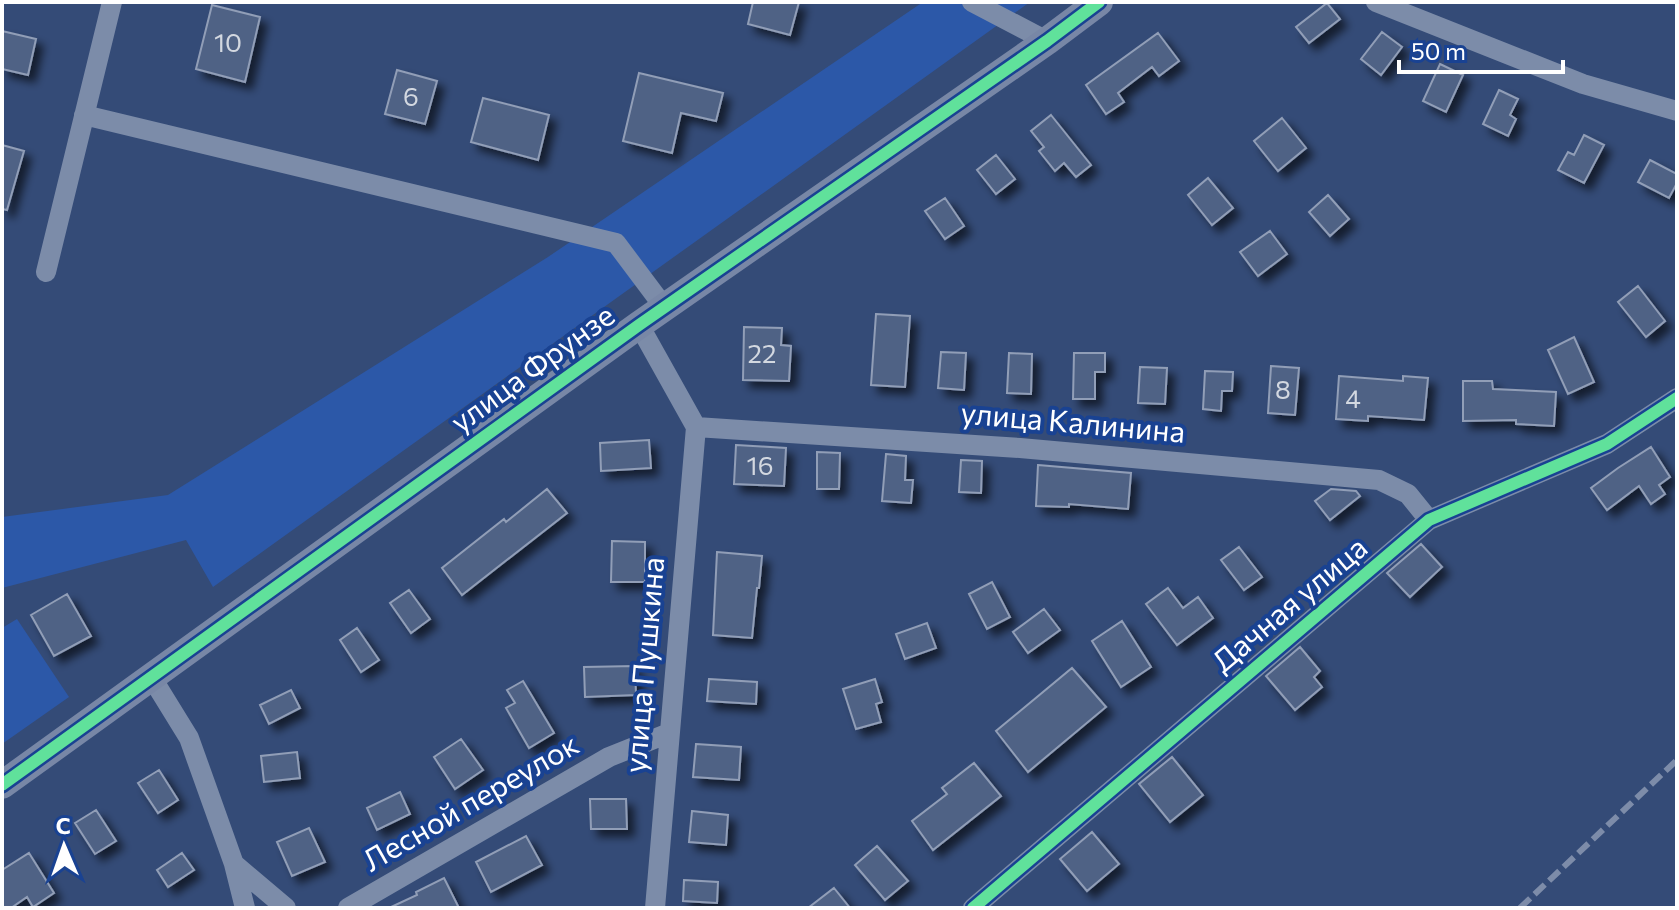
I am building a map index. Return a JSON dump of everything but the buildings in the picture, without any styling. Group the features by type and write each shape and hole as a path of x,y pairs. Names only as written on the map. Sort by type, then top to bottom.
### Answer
{"street":[{"path":"46,272 112,2"},
{"path":"972,2 1047,41"},
{"name":"улица Фрунзе","path":"2,785 664,307 1099,2"},
{"path":"1376,2 1583,84 1677,111"},
{"path":"84,115 616,243 664,307"},
{"path":"639,325 696,427"},
{"name":"Дачная улица","path":"973,908 1429,520 1607,444 1677,398"},
{"name":"улица Калинина","path":"696,427 1020,448 1379,480 1408,494 1429,520"},
{"name":"улица Пушкина","path":"655,908 696,427"},
{"path":"152,678 189,738 234,864 245,908"},
{"name":"Лесной переулок","path":"348,908 609,757 669,733"},
{"path":"234,864 286,908"}],"shaded area":[{"path":"923,2 1030,2 213,587 186,540 2,588 2,517 168,495 548,257"},
{"path":"17,619 69,697 2,744 2,628"}],"railway":[{"path":"1520,908 1677,760"}],"cycle path":[{"path":"2,785 639,325 1099,2"},
{"path":"973,908 1429,520 1607,444 1677,398"}]}
